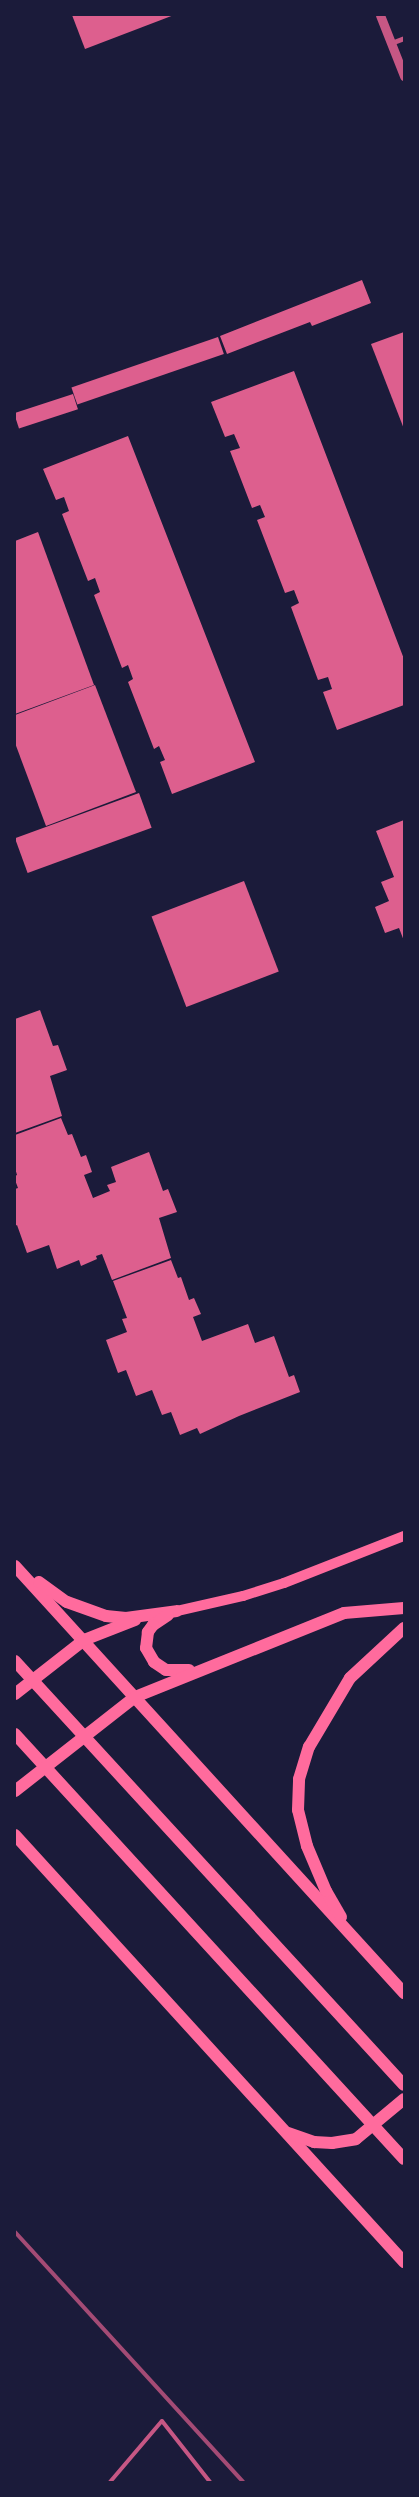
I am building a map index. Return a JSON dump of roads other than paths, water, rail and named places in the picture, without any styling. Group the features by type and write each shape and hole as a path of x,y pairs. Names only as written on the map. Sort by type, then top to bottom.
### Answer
{"main road":[{"path":"15,1564 55,1594 87,1611 126,1618 177,1611 243,1596 404,1536"},
{"path":"15,1564 404,1993"},
{"path":"15,1791 135,1697 344,1613 404,1608"},
{"path":"177,1611 160,1619 148,1632 146,1648 159,1667 166,1670 204,1668"},
{"path":"15,1694 84,1640 147,1616"},
{"path":"378,1965 347,1926 326,1891 305,1837 298,1810 297,1796 303,1762 325,1717 350,1678 404,1628"},
{"path":"15,1661 404,2084"},
{"path":"15,1734 404,2159"},
{"path":"15,1835 404,2262"},
{"path":"286,2132 314,2142 332,2143 356,2139 404,2099"}],"street":[{"path":"380,15 404,76"},
{"path":"391,43 404,38"}],"lane":[{"path":"110,2482 162,2421 210,2482"}],"railway":[{"path":"15,2232 243,2482"}]}
